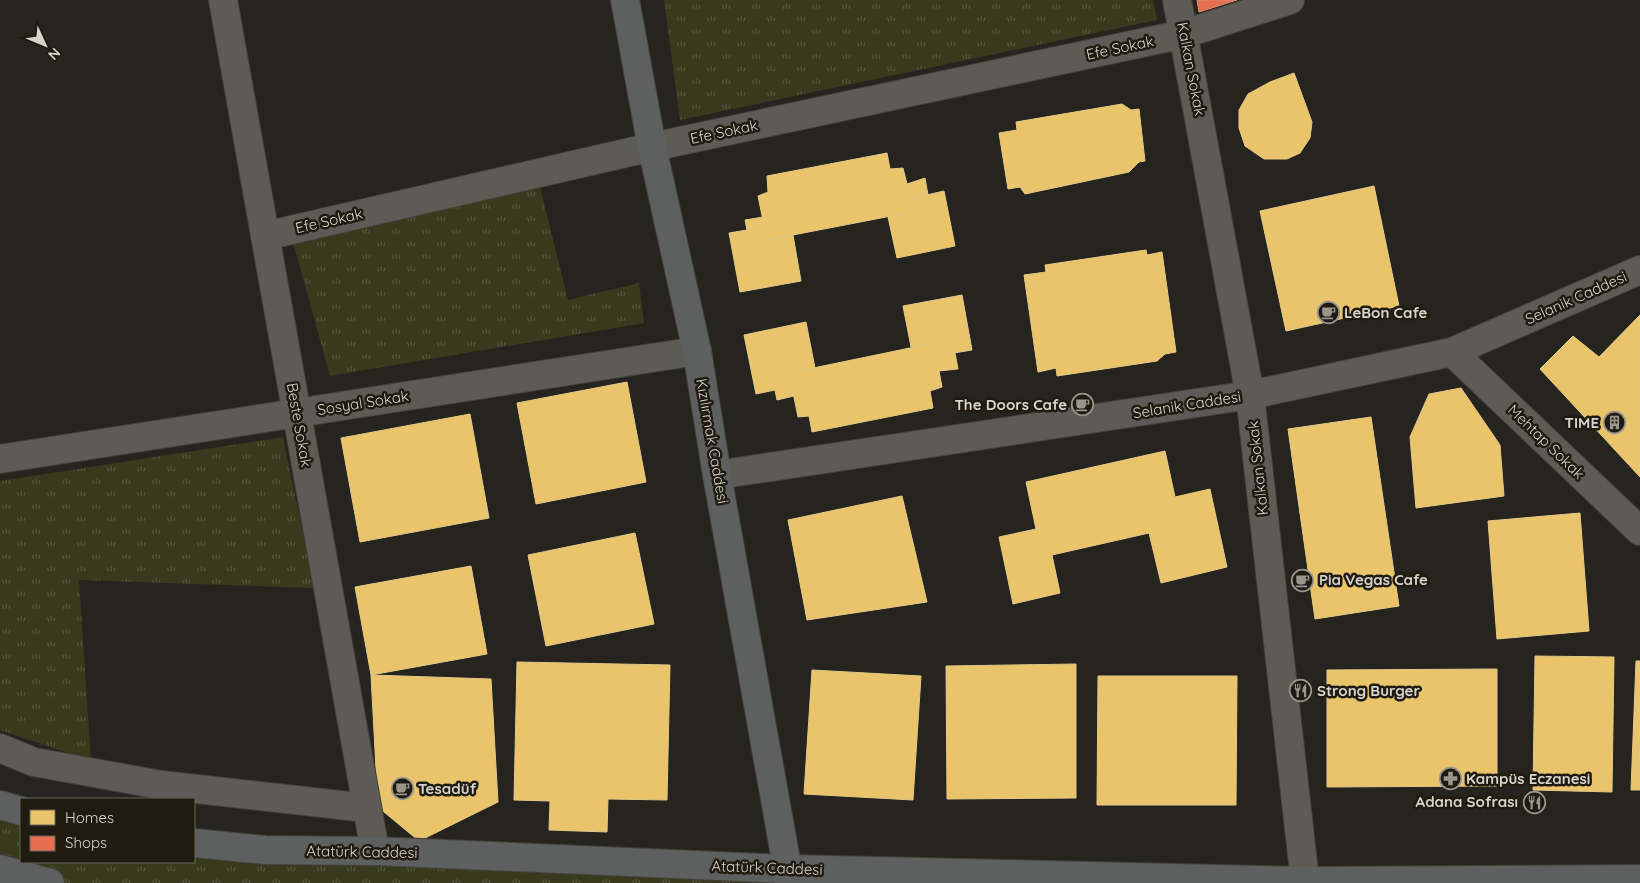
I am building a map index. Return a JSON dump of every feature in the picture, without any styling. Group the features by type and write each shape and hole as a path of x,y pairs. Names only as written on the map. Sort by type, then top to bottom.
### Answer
{"main road":[{"name":"Kızılırmak Caddesi","path":"625,0 652,147 696,351 789,876"},
{"path":"0,805 20,810"},
{"name":"Atatürk Caddesi","path":"195,843 264,850 375,851 789,876 1305,881 1640,879"},
{"path":"0,869 50,883"}],"street":[{"name":"Beste Sokak","path":"223,0 375,851"},
{"name":"Kalkan Sokak","path":"1177,0 1250,395 1305,881"},
{"name":"Efe Sokak","path":"265,236 652,147 1184,34 1290,0"},
{"name":"Selanik Caddesi","path":"717,475 1250,395 1452,352 1640,270"},
{"name":"Sosyal Sokak","path":"0,459 696,351"},
{"name":"Mehtap Sokak","path":"1452,352 1640,532"},
{"path":"0,748 34,762 160,785 367,808"}],"green space":[{"path":"664,0 1153,0 1157,20 680,120"},
{"path":"540,187 568,300 639,283 644,323 330,376 293,242"},
{"path":"283,437 314,588 79,580 91,761 0,730 0,481"},
{"path":"0,805 20,811 20,863 195,863 195,843 1640,883 0,883"}],"building: Homes":[{"path":"1294,73 1312,122 1310,138 1300,153 1287,159 1264,159 1245,146 1239,128 1239,110 1248,94 1270,82"},
{"path":"1122,104 1131,110 1139,109 1145,161 1139,162 1129,172 1025,194 1020,187 1008,189 999,133 1017,130 1016,122"},
{"path":"887,153 890,169 903,168 907,184 925,178 928,195 909,199 912,212 767,240 758,196 768,192 767,176"},
{"path":"1374,186 1399,306 1286,331 1260,211"},
{"path":"944,191 955,246 897,258 888,217 912,212 909,199"},
{"path":"763,217 767,240 793,235 801,281 740,292 729,233 747,230 745,220"},
{"path":"1146,250 1147,255 1162,252 1176,352 1165,354 1157,361 1057,376 1056,368 1038,372 1024,275 1046,272 1045,265"},
{"path":"962,295 972,350 936,356 934,343 911,347 903,306"},
{"name":"TIME","path":"1640,315 1640,477 1540,369 1573,336 1599,357"},
{"path":"806,322 815,368 789,373 794,396 777,400 775,390 756,394 744,335"},
{"path":"934,343 936,356 955,353 958,369 939,371 942,387 930,391 933,408 812,432 809,416 798,417 789,373"},
{"path":"627,382 646,482 536,504 517,403"},
{"path":"1461,388 1500,445 1504,496 1416,508 1410,437 1429,394"},
{"path":"470,414 489,518 360,542 341,438"},
{"path":"1371,417 1399,606 1315,619 1288,429"},
{"path":"1165,451 1175,497 1210,489 1227,567 1161,583 1149,533 1052,555 1060,593 1013,604 999,537 1036,529 1026,482"},
{"path":"902,496 927,602 807,620 788,520"},
{"path":"1580,513 1589,631 1497,639 1488,521"},
{"path":"635,533 654,624 546,646 528,555"},
{"path":"471,566 487,654 371,675 355,587"},
{"path":"1535,656 1614,657 1612,792 1533,790"},
{"path":"1636,661 1640,661 1640,790 1631,790"},
{"path":"517,662 670,665 667,800 608,799 607,832 549,830 550,801 514,800"},
{"path":"1076,664 1076,798 947,799 946,666"},
{"path":"1497,669 1497,786 1327,787 1327,670"},
{"path":"812,670 921,676 913,800 804,794"},
{"path":"371,675 491,679 498,802 419,841 378,807"},
{"path":"1098,676 1237,676 1236,805 1097,805"}],"building: Shops":[{"path":"1197,0 1237,0 1199,12"}],"place":[{"name":"LeBon Cafe","path":"1328,313"},
{"name":"The Doors Cafe","path":"1083,405"},
{"name":"TIME","path":"1615,423"},
{"name":"Pia Vegas Cafe","path":"1303,580"},
{"name":"Strong Burger","path":"1301,691"},
{"name":"Kampüs Eczanesi","path":"1450,779"},
{"name":"Tesadüf","path":"402,789"},
{"name":"Adana Sofrası","path":"1534,802"}]}
